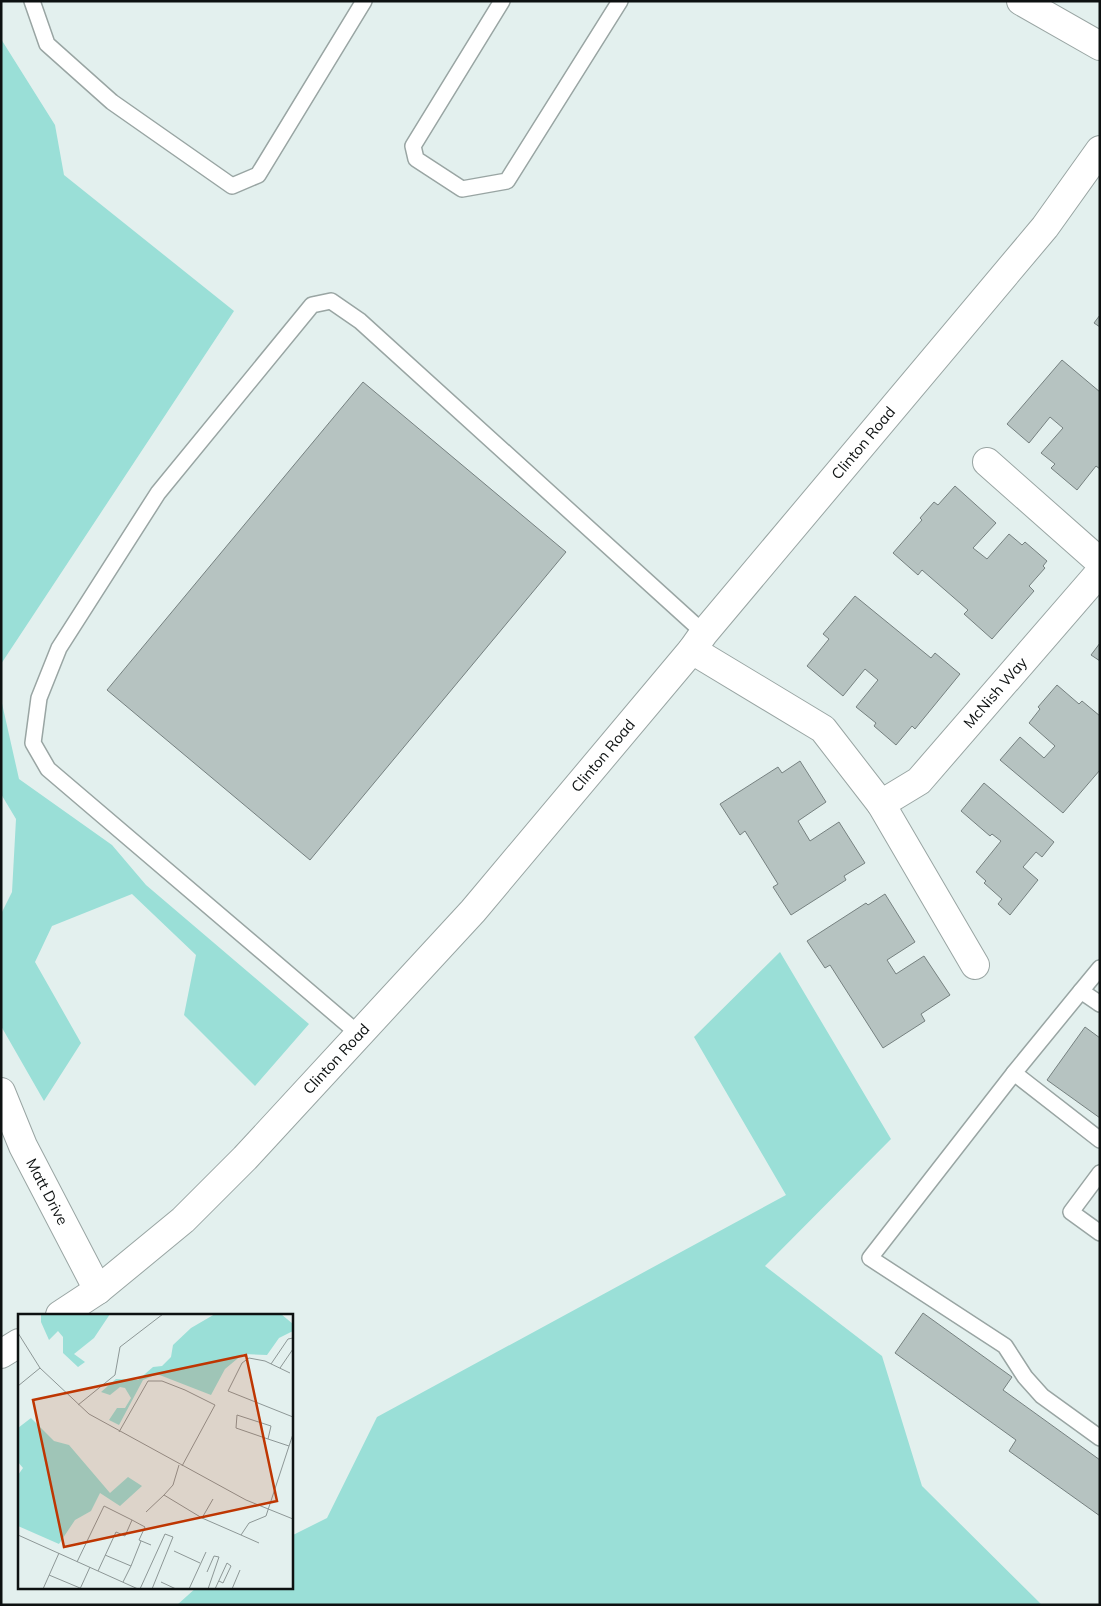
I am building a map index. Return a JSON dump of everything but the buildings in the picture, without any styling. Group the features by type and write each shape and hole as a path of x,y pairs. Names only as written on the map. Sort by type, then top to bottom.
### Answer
{"street":[{"path":"1021,1 1100,46"},
{"name":"Clinton Road","path":"62,1314 98,1290 183,1220 245,1158 473,911 1045,228 1100,150"},
{"path":"988,462 1100,562"},
{"name":"McNish Way","path":"881,804 919,781 1100,572"},
{"path":"698,641 823,729 881,804 975,965"},
{"name":"Matt Drive","path":"1,1092 23,1146 98,1290"},
{"path":"1,1354 18,1344"}],"lane":[{"path":"32,1 48,44 112,102 232,186 258,176 364,1"},
{"path":"502,1 414,146 416,159 462,189 507,181 620,1"},
{"path":"360,1035 48,769 33,743 39,698 59,648 153,501 312,305 331,301 360,321 698,641"},
{"path":"1100,968 1014,1073 870,1258 1005,1346 1025,1377 1042,1396 1100,1438"},
{"path":"1082,991 1100,1004"},
{"path":"1014,1073 1100,1140"},
{"path":"1100,1174 1070,1212 1100,1233"}],"shaded area":[{"path":"1,39 55,125 64,175 234,311 1,664"},
{"path":"1,699 19,779 112,845 146,885 309,1024 255,1086 184,1015 196,955 132,894 52,926 35,962 81,1043 44,1101 1,1026 1,914 12,892 16,819 1,794"},
{"path":"780,952 891,1139 765,1266 882,1356 922,1486 1042,1605 177,1605 196,1588 292,1588 292,1536 327,1518 377,1417 786,1195 694,1037"}]}
